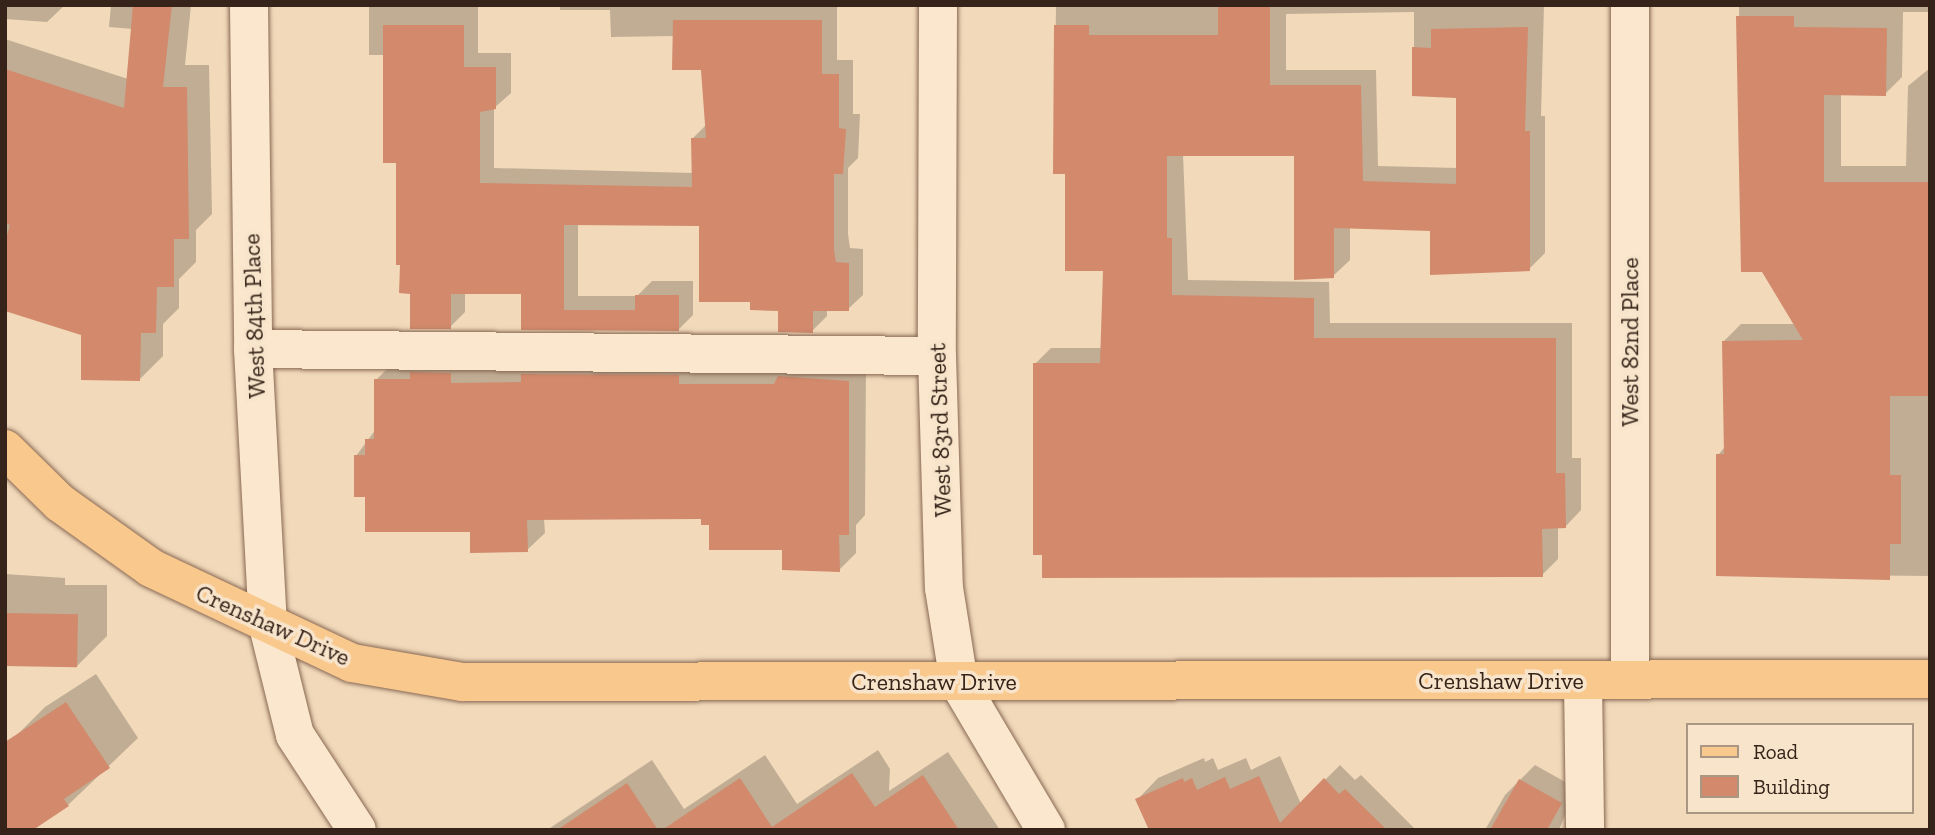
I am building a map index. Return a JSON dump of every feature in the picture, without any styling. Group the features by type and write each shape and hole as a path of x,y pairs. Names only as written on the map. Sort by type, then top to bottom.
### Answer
{"main road":[{"name":"Crenshaw Drive","path":"5,449 60,503 151,568 268,626 352,663 462,682 1930,679"}],"street":[{"name":"West 84th Place","path":"249,5 253,349 268,626 295,735 357,830"},
{"name":"West 83rd Street","path":"938,5 937,356 944,589 959,683 1046,830"},
{"name":"West 82nd Place","path":"1630,5 1630,679"},
{"path":"253,349 937,356"},
{"path":"1583,681 1585,830"}],"building":[{"path":"133,5 172,5 163,87 187,87 189,239 174,239 174,287 157,287 156,333 141,333 140,381 81,380 81,335 5,311 5,242 10,225 5,223 5,69 124,108"},
{"path":"1218,5 1270,5 1270,85 1361,85 1363,181 1456,184 1456,98 1412,96 1412,47 1431,48 1431,29 1528,27 1525,131 1530,131 1530,271 1430,275 1430,231 1334,228 1334,278 1294,280 1294,156 1167,156 1167,238 1172,238 1172,295 1314,298 1314,338 1556,338 1556,473 1565,473 1566,528 1542,529 1543,577 1042,578 1042,555 1033,555 1033,363 1100,363 1103,271 1065,271 1065,174 1053,174 1054,25 1089,25 1089,35 1218,35"},
{"path":"1736,16 1794,16 1794,27 1887,28 1886,96 1824,95 1824,182 1930,182 1930,396 1890,396 1890,475 1901,475 1901,544 1890,544 1890,580 1716,576 1716,454 1724,454 1722,341 1803,340 1762,272 1741,272"},
{"path":"673,20 822,20 822,74 839,74 839,128 846,129 843,174 834,174 834,250 836,262 849,263 849,311 813,311 813,333 778,332 778,311 750,310 750,302 699,302 699,226 564,225 564,310 635,310 635,295 679,295 679,331 521,330 521,294 451,294 451,329 410,329 410,294 399,293 400,265 396,265 396,163 383,163 383,25 464,25 464,67 496,67 496,109 480,112 480,183 692,187 691,138 706,138 701,70 672,70"},
{"path":"410,372 451,373 451,383 521,382 521,374 679,375 679,384 774,384 778,376 849,381 849,535 839,535 840,572 782,570 782,550 709,550 709,525 701,525 701,519 527,520 528,552 470,553 470,532 365,532 365,497 354,497 354,455 365,455 365,439 374,439 374,379 410,379"},
{"path":"5,613 78,614 77,667 5,666"},
{"path":"66,702 110,768 64,799 69,806 33,830 5,830 5,742"},
{"path":"852,773 875,807 923,775 959,830 662,830 740,778 772,827"},
{"path":"1259,776 1280,823 1324,778 1339,794 1345,789 1387,830 1149,830 1135,799 1183,778 1184,782 1192,778 1197,790 1225,777 1230,789"},
{"path":"1519,779 1562,803 1547,830 1490,830"},
{"path":"627,783 658,830 557,830"}]}
